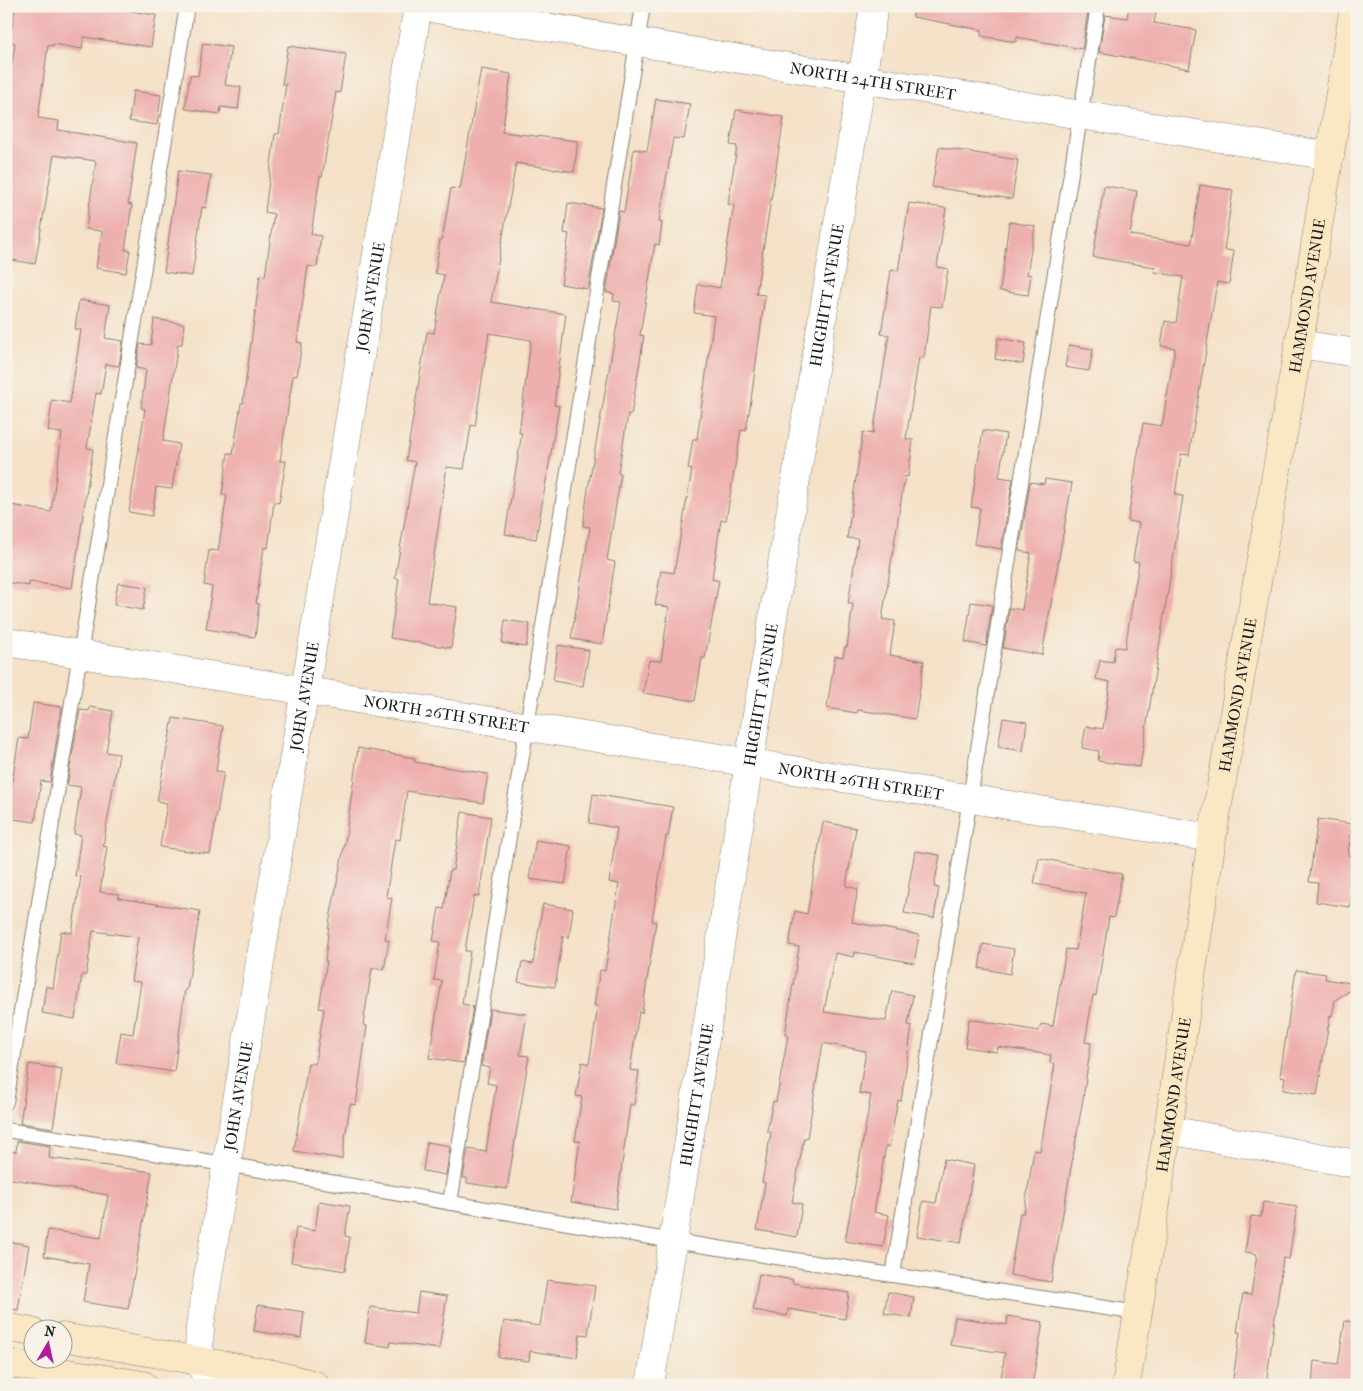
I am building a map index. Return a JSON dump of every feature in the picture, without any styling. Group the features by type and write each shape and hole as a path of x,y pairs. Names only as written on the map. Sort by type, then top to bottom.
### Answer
{"street":[{"name":"NORTH 24TH STREET","path":"418,6 1330,156"},
{"name":"JOHN AVENUE","path":"206,1373 198,1340 201,1319 418,6"},
{"name":"HUGHITT AVENUE","path":"650,1385 748,763 874,6"},
{"name":"HAMMOND AVENUE","path":"1126,1385 1168,1130 1212,838 1299,344 1354,6"},
{"path":"1299,344 1357,353"},
{"name":"NORTH 26TH STREET","path":"6,642 1212,838"},
{"path":"1168,1130 1357,1164"},
{"path":"6,1327 22,1330"},
{"path":"72,1340 206,1373 274,1374 315,1385"},
{"path":"6,1363 143,1385"}],"lane":[{"path":"6,1102 188,6"},
{"path":"450,1203 642,6"},
{"path":"893,1275 1098,6"},
{"path":"6,1130 226,1164 674,1241 1138,1313"}],"building":[{"path":"15,6 99,6 156,15 151,47 84,37 82,49 53,44 52,46 48,45 38,118 59,121 58,130 137,143 128,204 132,205 125,250 130,250 126,273 96,268 102,231 86,229 96,161 54,155 35,264 6,259 6,103 15,43 10,42"},
{"path":"914,6 1086,6 1085,11 1088,12 1082,49 1017,37 1016,42 981,36 982,30 913,17"},
{"path":"1129,6 1157,6 1154,23 1196,30 1189,69 1099,52 1105,15 1127,18"},
{"path":"203,43 231,47 225,85 241,87 238,109 221,107 220,114 185,109 190,75 198,76"},
{"path":"288,46 346,54 340,93 336,92 322,177 320,176 311,234 321,236 317,267 308,266 297,342 302,343 297,376 293,375 280,461 286,461 279,503 274,502 268,548 264,547 256,603 259,604 255,637 206,629 212,587 204,585 209,550 218,551 227,495 222,495 228,453 233,454 241,403 243,403 260,275 265,276 274,214 265,212 275,134 279,134 286,84 282,84"},
{"path":"481,69 511,74 502,132 578,141 574,172 516,163 491,302 566,314 554,405 559,406 536,539 505,534 522,433 519,433 531,340 489,333 475,426 471,425 464,469 447,467 427,602 457,607 451,648 390,638 399,579 395,578 415,462 406,460 427,332 434,333 444,275 435,273 440,240 442,240 451,188 460,189"},
{"path":"133,91 161,95 157,125 129,121"},
{"path":"656,99 690,104 684,139 673,138 659,222 662,223 659,245 655,244 640,335 644,336 631,415 628,414 618,473 621,474 607,560 615,562 602,644 571,639 590,527 583,526 588,489 621,302 613,301 614,294 606,292 619,211 624,212 634,149 647,151"},
{"path":"736,110 784,117 756,294 765,295 751,400 746,431 741,430 726,520 721,520 712,579 719,581 705,658 702,658 695,701 643,693 649,660 661,661 669,607 655,605 661,571 674,573 692,470 688,469 693,439 697,439 714,316 694,313 698,284 720,288 734,205 728,204 737,146 730,145"},
{"path":"939,147 1018,160 1012,199 932,187"},
{"path":"178,171 211,175 206,208 202,207 192,276 164,272"},
{"path":"1200,185 1233,190 1224,250 1234,251 1229,284 1217,282 1189,455 1181,454 1175,495 1183,496 1140,767 1098,761 1099,751 1082,748 1086,726 1103,729 1110,682 1096,679 1100,660 1113,662 1115,647 1125,648 1139,562 1133,561 1139,523 1128,521 1137,459 1143,423 1162,426 1175,348 1161,346 1165,321 1176,323 1183,277 1154,272 1155,267 1093,257 1104,186 1137,191 1130,235 1191,244"},
{"path":"568,203 602,208 588,289 561,284 569,234 564,233"},
{"path":"909,203 946,208 937,267 948,269 942,307 931,306 924,358 919,357 906,439 913,440 908,477 905,476 882,619 895,621 890,655 924,661 915,719 858,710 857,713 827,708 835,656 843,657 845,647 847,647 853,604 848,604 858,539 847,538 863,432 873,434 889,335 881,334 891,270 898,271"},
{"path":"1009,222 1035,226 1027,274 1031,275 1028,295 1000,291"},
{"path":"79,300 110,305 105,338 123,341 119,366 106,364 101,394 96,393 87,448 93,449 72,588 29,582 29,586 6,582 6,540 11,505 51,512 62,433 48,431 52,400 70,403 81,330 75,329"},
{"path":"154,319 184,324 182,344 178,344 163,441 179,444 172,489 156,487 152,516 129,512 145,409 141,408 146,370 136,368 140,344 151,345"},
{"path":"998,338 1026,343 1023,364 995,359"},
{"path":"1069,345 1093,349 1089,371 1065,367"},
{"path":"983,430 1006,434 999,477 1013,479 1001,549 974,544 980,508 971,507"},
{"path":"1045,479 1072,483 1042,655 1003,648 1010,608 1022,610 1031,553 1019,551 1030,482 1044,484"},
{"path":"118,583 147,587 143,610 114,605"},
{"path":"971,602 992,605 986,646 965,642"},
{"path":"505,620 530,624 526,647 502,643"},
{"path":"558,645 589,650 583,686 553,681"},
{"path":"33,703 62,707 50,782 41,781 35,822 6,818 8,789 11,789 19,738 28,739"},
{"path":"90,707 113,711 106,752 119,754 103,846 107,847 100,892 119,894 118,898 200,911 187,990 185,989 174,1072 116,1063 121,1032 133,1034 141,982 131,981 138,937 93,931 86,975 82,975 75,1019 42,1013 46,986 53,988 61,931 72,933 81,877 75,876 81,835 74,834 81,787 67,785 80,710 89,711"},
{"path":"173,718 223,726 216,771 224,772 210,854 160,847 167,803 157,801"},
{"path":"1003,718 1027,722 1023,751 998,747"},
{"path":"358,748 415,758 414,762 488,774 483,803 407,791 400,840 395,839 386,897 392,898 385,939 389,940 384,970 372,968 363,1025 367,1026 356,1105 350,1104 342,1159 294,1151 308,1063 315,1064 324,1009 319,1008 327,961 325,961 329,924 345,842"},
{"path":"593,794 673,807 668,836 666,836 652,921 656,922 642,1013 639,1012 630,1070 639,1071 634,1105 630,1104 616,1209 571,1202 580,1141 575,1141 582,1097 576,1096 582,1062 589,1064 598,1006 594,1005 600,970 605,971 619,884 609,882 617,828 589,823"},
{"path":"462,812 491,817 479,896 474,896 465,951 470,951 462,1004 473,1006 464,1063 429,1058 442,981 434,980 440,942 433,941 439,908 444,909 450,870 453,870"},
{"path":"1318,819 1352,824 1348,855 1357,857 1357,859 1350,907 1316,902 1318,883 1309,882"},
{"path":"823,822 856,828 846,886 858,889 852,922 919,935 914,963 855,952 854,957 835,953 824,1012 886,1021 892,991 913,995 908,1025 912,1026 901,1101 898,1100 889,1147 886,1146 874,1212 889,1215 883,1247 845,1241 871,1095 859,1093 866,1051 823,1043 807,1138 804,1138 792,1202 802,1204 797,1237 757,1230 765,1183 762,1182 771,1132 767,1131 773,1101 776,1102 788,1036 785,1035 799,947 789,945 795,911 807,914"},
{"path":"536,840 571,846 565,884 529,879"},
{"path":"915,851 940,855 934,887 939,888 934,918 904,913"},
{"path":"1039,858 1122,874 1114,918 1109,917 1096,996 1093,995 1085,1042 1091,1043 1083,1099 1051,1282 1010,1275 1020,1213 1024,1213 1034,1150 1040,1151 1055,1064 1050,1063 1051,1055 998,1047 997,1052 965,1047 969,1019 1039,1031 1041,1024 1053,1026 1066,949 1076,950 1086,893 1034,884"},
{"path":"543,904 573,909 569,937 563,936 555,987 518,982 522,962 533,964"},
{"path":"983,944 1014,949 1010,974 979,968"},
{"path":"1296,970 1326,974 1325,979 1357,984 1357,986 1335,1000 1332,1016 1330,1016 1317,1095 1283,1090 1285,1077 1280,1076"},
{"path":"490,1009 527,1014 520,1055 529,1056 507,1189 467,1183 467,1178 463,1178 468,1149 486,1152 496,1085 487,1083 490,1068 481,1066"},
{"path":"29,1064 62,1069 53,1128 20,1123"},
{"path":"17,1141 50,1146 49,1158 152,1172 128,1309 83,1302 89,1264 44,1256 48,1230 101,1238 108,1195 6,1178 6,1150 16,1152"},
{"path":"427,1142 450,1146 446,1175 423,1171"},
{"path":"944,1159 974,1165 961,1243 917,1236 923,1201 936,1203"},
{"path":"319,1201 350,1206 345,1236 350,1237 345,1271 291,1262 296,1228 315,1231"},
{"path":"1263,1202 1297,1207 1289,1259 1283,1258 1266,1385 1232,1385 1240,1332 1237,1332 1243,1294 1251,1295 1257,1254 1245,1252 1251,1216 1261,1217"},
{"path":"6,1241 29,1245 18,1310 6,1309"},
{"path":"759,1274 793,1280 792,1283 849,1293 845,1319 788,1309 787,1316 753,1310"},
{"path":"547,1280 595,1286 588,1335 580,1334 577,1358 530,1351 529,1361 498,1357 504,1321 540,1326"},
{"path":"419,1292 447,1296 439,1349 391,1342 390,1347 365,1343 370,1307 416,1313"},
{"path":"888,1292 914,1297 911,1318 884,1313"},
{"path":"258,1305 304,1312 301,1338 254,1331"},
{"path":"1008,1316 1043,1322 1032,1385 1000,1385 1005,1353 950,1345 955,1317 1007,1325"},
{"path":"1345,1321 1357,1322 1357,1385 1312,1385 1314,1361 1338,1364"}]}
